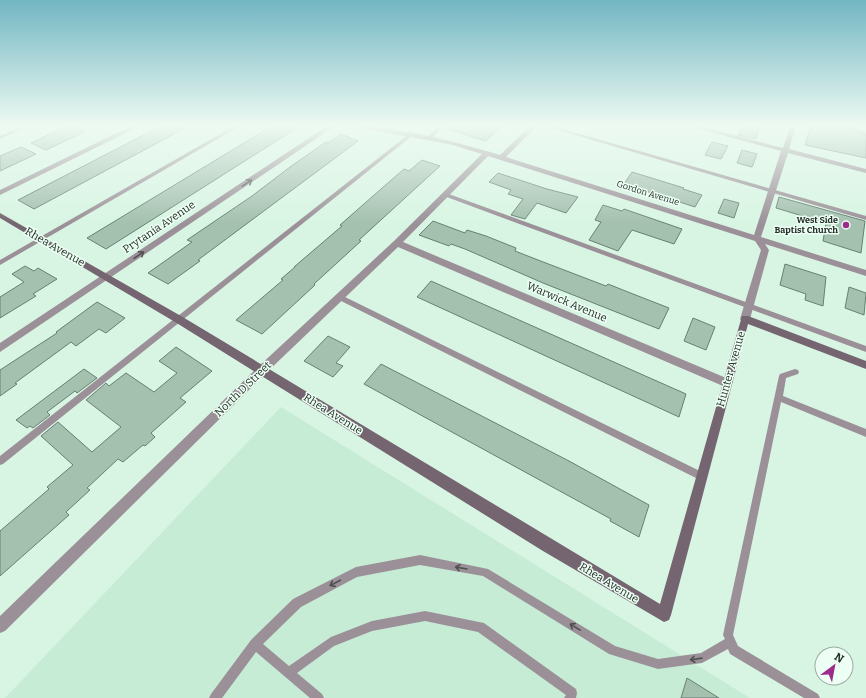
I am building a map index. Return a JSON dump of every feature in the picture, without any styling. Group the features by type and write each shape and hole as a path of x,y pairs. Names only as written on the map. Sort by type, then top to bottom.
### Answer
{"street":[{"path":"0,193 70,159"},
{"name":"Prytania Avenue","path":"0,348 283,159"},
{"name":"North D Street","path":"0,626 262,370 341,298 482,159"},
{"name":"Gordon Avenue","path":"507,159 866,273"},
{"path":"757,238 782,159"},
{"path":"818,159 866,171"},
{"name":"Rhea Avenue","path":"0,215 178,319 548,546 664,615"},
{"name":"Hunter Avenue","path":"664,615 765,250 757,238"},
{"name":"Warwick Avenue","path":"397,243 727,383"},
{"path":"745,319 866,365"}],"lane":[{"path":"0,263 182,159"},
{"path":"0,461 381,159"},
{"path":"660,159 866,218"},
{"path":"446,195 866,349"},
{"path":"341,298 702,476"},
{"path":"794,372 783,376 728,635 734,650 814,698"},
{"path":"778,397 866,433"},
{"path":"215,698 255,644 297,603 356,572 420,560 485,572 613,650 658,664 702,658 730,642"},
{"path":"289,673 331,642 372,626 425,616 480,627 572,693 570,698"},
{"path":"255,644 318,698"}],"shaded area":[{"path":"281,407 750,698 5,698"}],"building":[{"path":"0,159 26,159 0,171"},
{"path":"98,159 128,159 34,209 18,200"},
{"path":"218,159 249,159 106,249 87,238"},
{"path":"302,159 334,159 168,284 148,273 192,242 187,240 252,196"},
{"path":"739,159 755,159 752,167 737,163"},
{"path":"422,160 440,166 359,240 361,241 262,334 236,320 283,280 281,279 404,169 409,171"},
{"path":"632,172 702,195 695,207 624,184"},
{"path":"498,173 547,189 578,197 566,213 537,203 525,219 511,215 523,199 508,194 511,190 489,182"},
{"name":"West Side Baptist Church","path":"779,197 865,221 861,253 823,241 826,223 776,208"},
{"path":"724,199 739,203 734,218 718,213"},
{"path":"603,205 622,211 624,209 682,229 674,244 632,230 618,251 589,240 601,222 595,220"},
{"path":"433,221 465,233 467,230 486,236 516,248 515,251 606,286 608,284 669,308 659,329 543,283 465,249 451,244 449,246 419,235"},
{"path":"785,264 826,277 823,306 805,300 806,294 780,285"},
{"path":"25,266 34,271 38,268 57,279 33,294 36,296 0,318 0,297 24,282 12,274"},
{"path":"431,281 686,394 679,417 417,297"},
{"path":"849,287 866,293 864,315 845,308"},
{"path":"97,302 125,318 106,333 99,329 76,346 71,342 15,383 17,384 0,396 0,370 57,333 56,332"},
{"path":"693,318 715,327 706,350 684,341"},
{"path":"328,336 350,347 336,363 343,366 333,377 304,361"},
{"path":"176,347 212,371 180,398 186,402 151,433 155,437 123,462 118,459 87,488 90,490 66,512 69,515 0,576 0,531 49,489 47,487 73,465 41,436 58,422 92,452 121,427 86,400 106,383 109,386 126,373 154,392 177,373 159,361"},
{"path":"381,364 569,461 649,505 639,537 610,521 611,519 364,384"},
{"path":"84,369 97,378 77,393 75,391 47,412 50,415 33,428 30,426 27,428 16,420"},
{"path":"687,678 719,698 681,698"}],"place":[{"name":"West Side Baptist Church","path":"846,225"}]}
